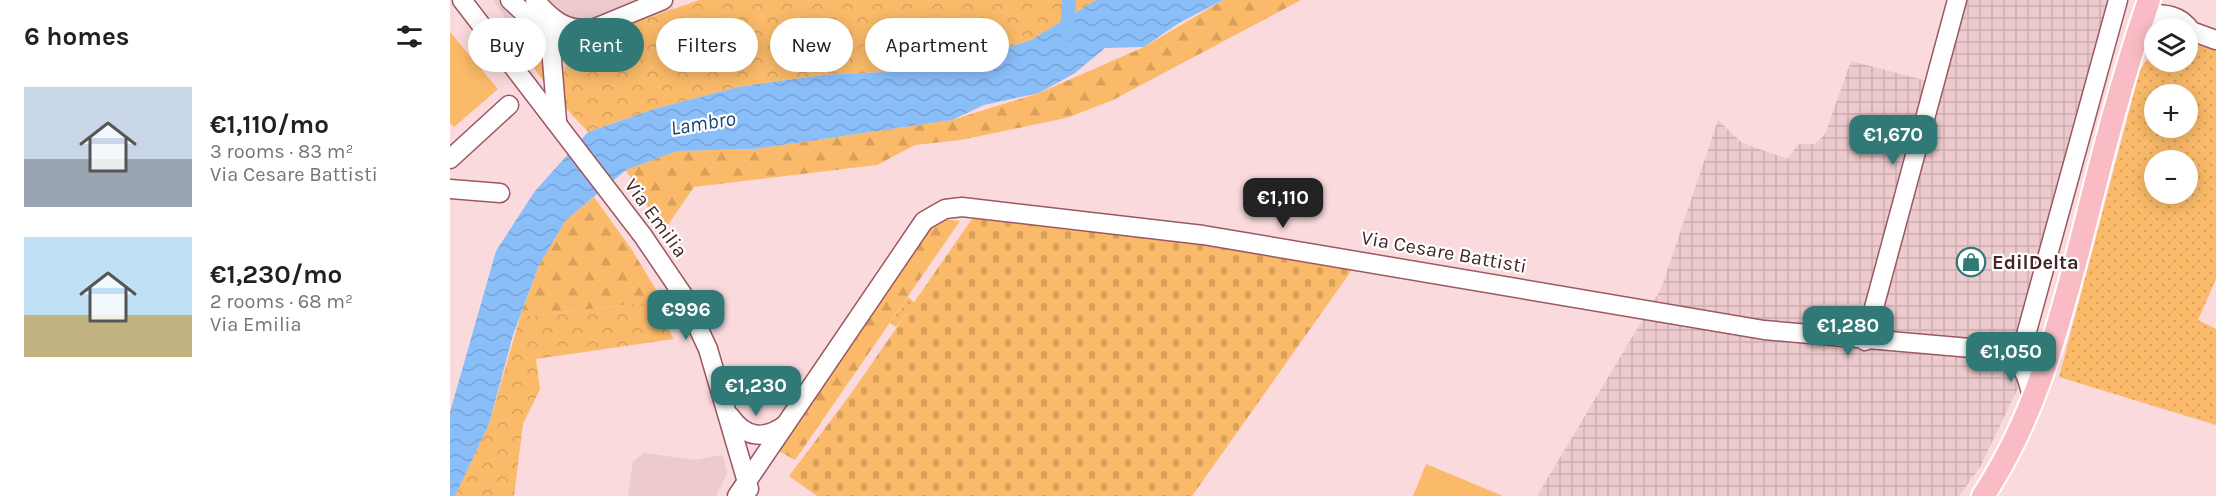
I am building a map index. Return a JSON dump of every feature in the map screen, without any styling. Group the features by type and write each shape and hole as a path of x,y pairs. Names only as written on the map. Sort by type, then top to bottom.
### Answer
{"main road":[{"path":"1983,496 2013,447 2033,403 2050,355 2125,67 2146,7"}],"street":[{"name":"Via Emilia","path":"462,0 618,203 683,295 708,349 728,412 745,491"},
{"path":"510,0 550,36 558,37"},
{"path":"535,0 558,22"},
{"path":"619,18 663,0"},
{"path":"1864,341 1957,0"},
{"path":"2033,403 2027,374 2013,352 2118,0"},
{"path":"2146,7 2156,18"},
{"path":"2146,7 2175,18"},
{"path":"2198,35 2216,40"},
{"path":"550,36 555,113 564,132"},
{"path":"554,75 558,64"},
{"path":"450,159 509,105"},
{"path":"450,189 500,193"},
{"name":"Via Cesare Battisti","path":"745,491 786,423 924,221 945,209 962,207 1203,235 1744,328 1864,341 2050,355"},
{"path":"728,412 737,425 751,435 766,435 786,423"}],"shaded area":[{"path":"493,0 671,0 674,9 644,22 644,18 558,18 558,72 564,72 562,76 545,77 542,72 546,72 546,18 505,18"},
{"path":"1953,0 2128,0 2019,386 1980,467 1959,496 1537,496 1661,289 1718,120 1742,143 1788,159 1798,144 1815,144 1825,134 1851,61 1931,82"},
{"path":"644,453 694,460 723,455 727,474 716,496 628,496 633,461"}],"green space":[{"path":"700,0 1096,0 1031,40 1009,47 1009,18 865,18 865,72 883,72 823,75 738,87 654,109 588,132 564,106 562,87 564,72 644,72 644,20"},
{"path":"1223,0 1301,0 1111,101 1066,118 961,140 915,145 877,165 694,187 663,232 626,170 677,151 755,149 952,120 1039,93 1144,47"},
{"path":"450,32 468,53 468,72 484,72 498,89 454,127 450,123"},
{"path":"2198,45 2216,51 2216,279 2198,320 2216,329 2216,425 2059,377 2140,70 2144,64 2144,72 2198,72"},
{"path":"537,72 546,72 547,86"},
{"path":"594,197 632,250 661,298 652,302 520,317 539,265 566,220"},
{"path":"976,213 1188,240 1354,267 1192,496 817,496 789,476 850,395"},
{"path":"935,219 960,221 795,460 777,450"},
{"path":"908,297 915,303 896,327 890,323"},
{"path":"652,302 674,339 536,359 540,389 523,424 514,496 455,496 489,424 520,317"},
{"path":"1426,464 1503,496 1413,496"}],"water":[{"name":"Lambro","path":"1096,0 1223,0 1179,23 1144,47 1105,48 1075,73 1039,93 984,105 952,120 755,149 677,151 626,170 566,220 539,265 513,335 489,424 455,496 450,496 450,412 496,251 535,191 588,132 654,109 738,87 823,75 883,72 1009,72 1009,47 1031,40"}],"waterway":[{"path":"1067,34 1069,0"}],"place":[{"name":"EdilDelta","path":"1971,262"}]}
